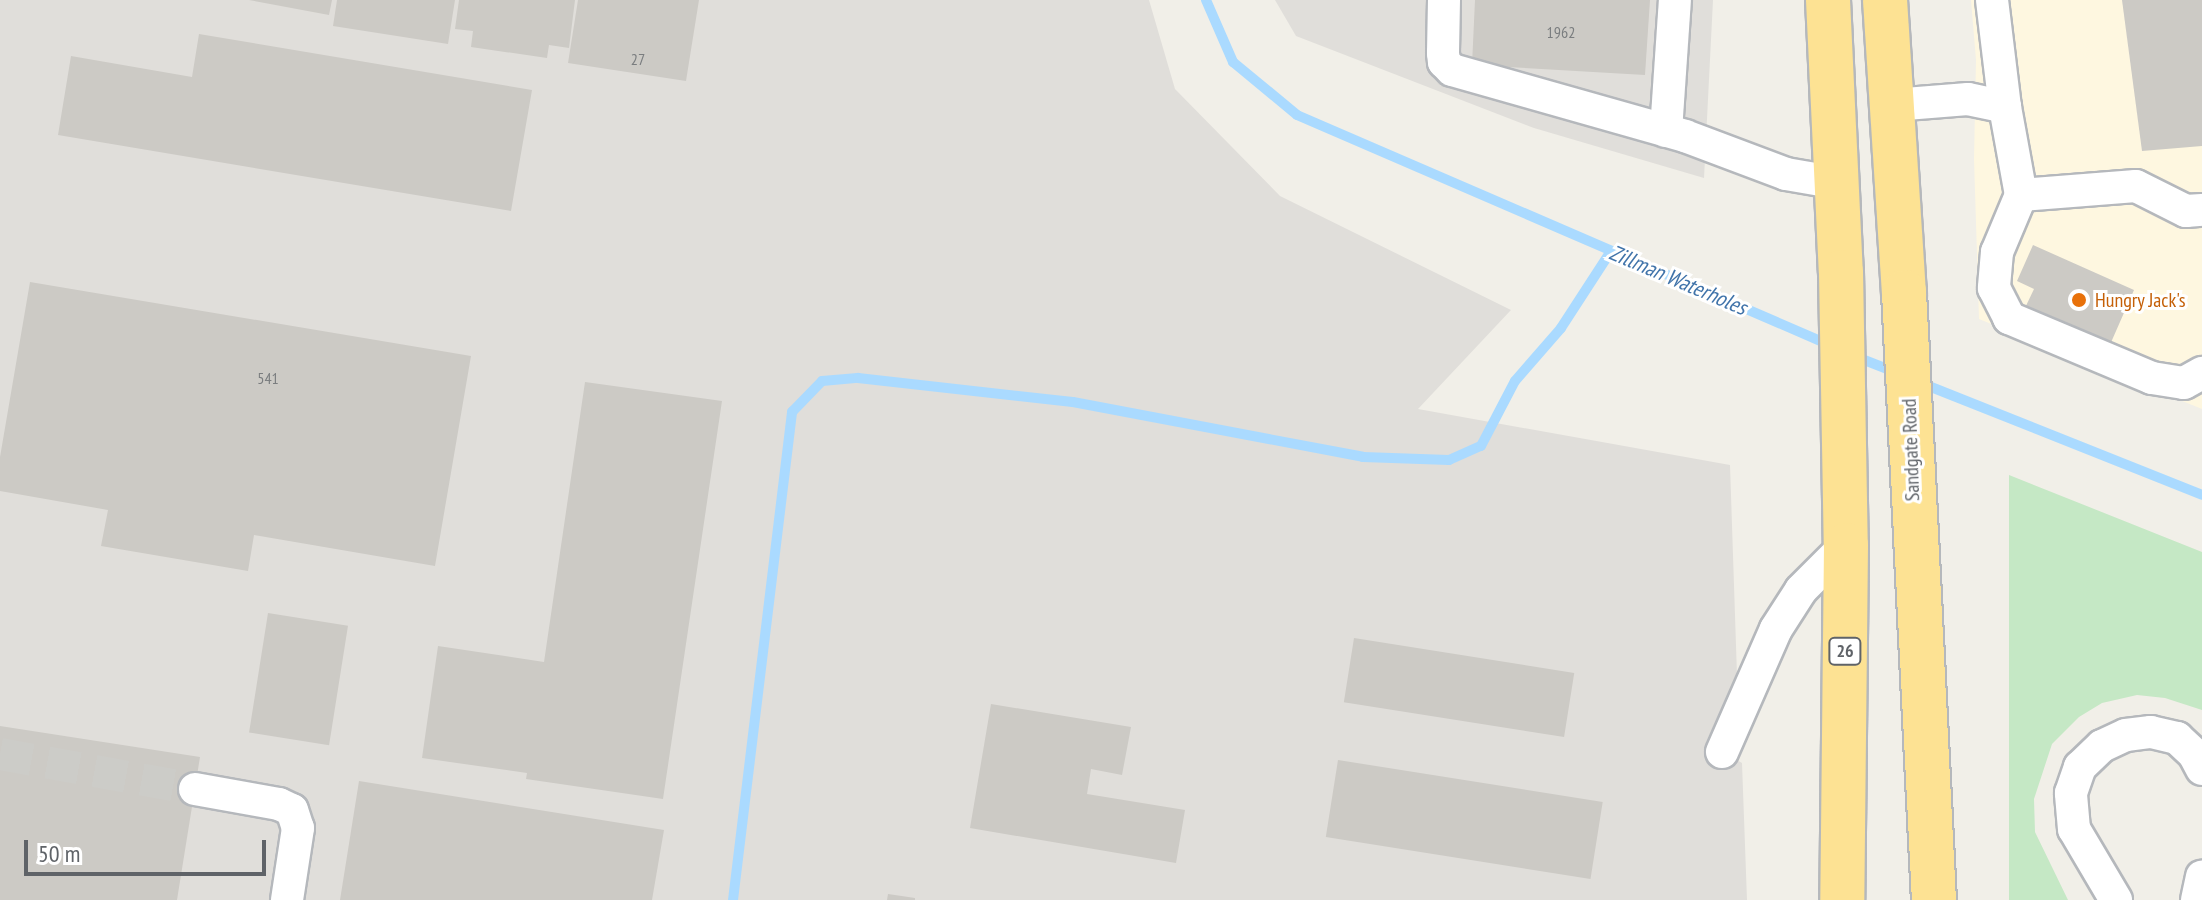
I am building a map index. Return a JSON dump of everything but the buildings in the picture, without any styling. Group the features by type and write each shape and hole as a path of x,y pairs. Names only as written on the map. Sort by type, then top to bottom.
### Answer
{"highway":[{"name":"26","path":"1828,0 1841,272 1846,545 1842,900"},
{"name":"Sandgate Road","path":"1885,0 1904,292 1934,900"}],"street":[{"path":"1444,0 1444,62 1452,70 1666,131 1786,174 1838,183"},
{"path":"1666,131 1675,0"},
{"path":"1992,0 2005,107 2021,195 1997,252 1994,288 2009,318 2152,378 2184,383 2202,373"},
{"path":"1893,105 1968,99 2005,107"},
{"path":"2021,195 2136,186 2186,211 2202,210"},
{"path":"1722,752 1776,629 1801,590 1846,545"},
{"path":"2116,900 2074,829 2071,793 2080,767 2102,746 2126,735 2151,732 2177,738 2194,754 2202,769"},
{"path":"195,789 279,804 292,810 298,828 287,900"},
{"path":"2197,900 2202,877"}],"shaded area":[{"path":"0,0 1149,0 1175,89 1280,196 1511,310 1418,409 1730,465 1737,675 1706,742 1742,763 1747,900 0,900"},
{"path":"1275,0 1713,0 1704,178 1534,128 1296,36"},
{"path":"1971,0 2202,0 2202,409 1979,319 1974,159 1976,60"}],"green space":[{"path":"2009,475 2202,552 2202,710 2165,698 2137,695 2102,703 2079,717 2052,744 2034,799 2035,832 2068,900 2009,900"}],"waterway":[{"name":"Zillman Waterholes","path":"1206,0 1233,62 1297,115 1832,346"},
{"path":"733,900 792,412 822,381 858,378 1073,402 1363,457 1449,460 1481,446 1515,381 1561,328 1611,251"},
{"name":"Zillman Waterholes","path":"1854,356 1895,372"},
{"name":"Zillman Waterholes","path":"1921,383 2202,495"}],"tunnel":[{"path":"0,754 195,789"}],"place":[{"name":"Hungry Jack's","path":"2079,300"}]}
